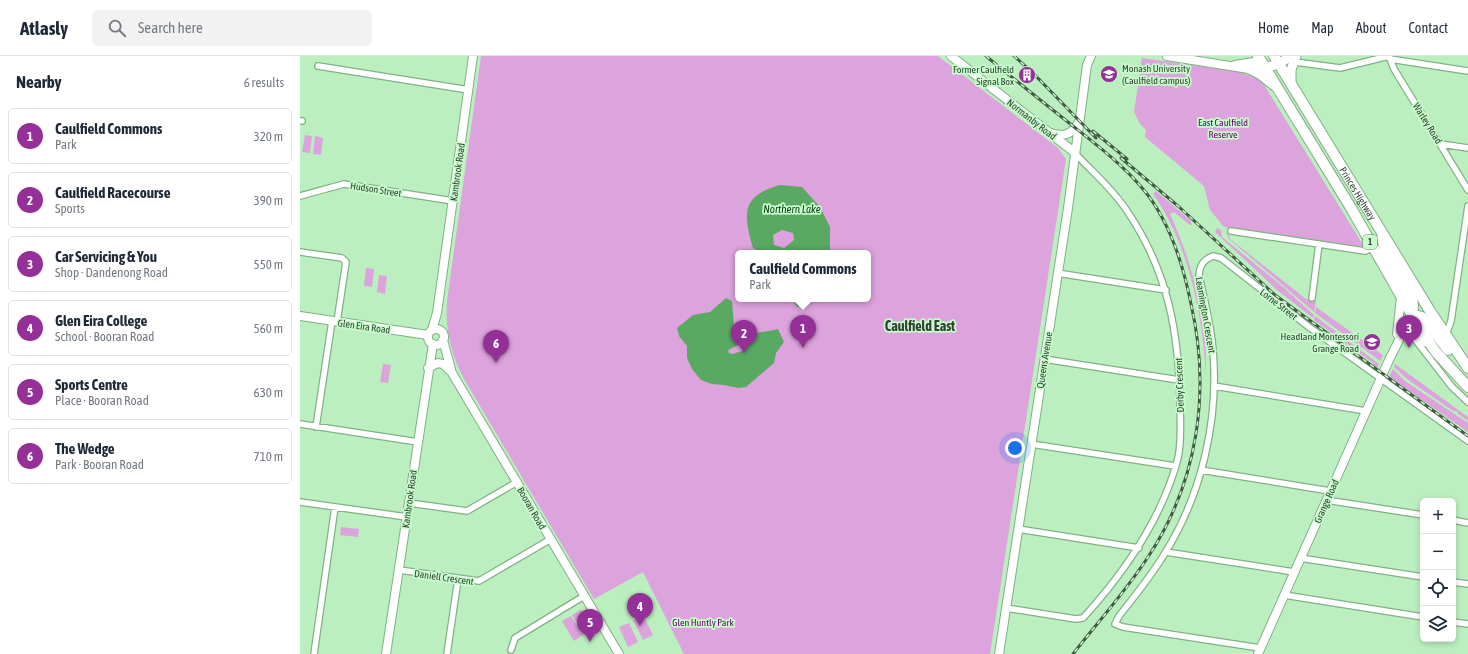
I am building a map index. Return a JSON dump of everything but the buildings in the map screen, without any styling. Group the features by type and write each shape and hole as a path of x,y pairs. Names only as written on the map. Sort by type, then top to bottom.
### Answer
{"highway":[{"name":"Princes Highway","path":"1277,59 1382,234 1457,354 1468,366"},
{"name":"Princes Highway","path":"1261,62 1351,208 1373,248 1387,265 1401,297 1430,344 1468,387"},
{"path":"1382,234 1387,265 1412,299 1414,306 1412,314 1421,316 1447,349 1457,354"}],"main road":[{"path":"1261,62 1294,58 1291,69 1291,84"}],"street":[{"name":"Kambrook Road","path":"436,334 437,312 473,56"},
{"name":"Normanby Road","path":"951,56 1074,152"},
{"name":"Queens Avenue","path":"999,654 1080,119 1087,65 1086,56"},
{"name":"Queens Avenue","path":"1087,65 1091,56"},
{"path":"1167,56 1232,65 1247,69 1259,75 1276,88"},
{"path":"1294,58 1340,68 1389,57 1468,71"},
{"name":"Warley Road","path":"1389,57 1394,69 1468,190"},
{"path":"1232,65 1261,62"},
{"path":"1247,69 1261,62"},
{"path":"318,66 469,90"},
{"path":"1048,132 1060,135 1067,134 1075,128 1080,119"},
{"path":"1441,144 1468,148"},
{"name":"Derby Crescent","path":"1006,608 1082,619 1139,548 1157,513 1175,466 1180,444 1179,380 1175,330 1166,290 1152,255 1127,210 1074,152"},
{"name":"Hudson Street","path":"300,196 344,184 453,201"},
{"path":"1446,336 1451,322 1468,206"},
{"path":"1231,231 1365,250 1373,248"},
{"path":"1312,298 1319,244"},
{"path":"300,252 342,258 346,262 316,427"},
{"name":"Lorne Street","path":"1217,257 1228,263 1264,294 1309,327 1468,441"},
{"name":"Leamington Crescent","path":"1217,257 1208,258 1203,262 1200,268 1199,276 1213,350 1214,386 1209,432 1201,470 1186,511 1166,552 1119,616 1115,624 1123,627 1259,651"},
{"path":"1057,273 1166,290"},
{"path":"1401,297 1400,334 1412,336 1430,344"},
{"name":"Grange Road","path":"1259,651 1400,334 1412,314"},
{"name":"Glen Eira Road","path":"300,316 436,334"},
{"path":"434,344 440,344 436,334"},
{"name":"Booran Road","path":"447,360 434,344 428,340 436,334 447,360 452,373 619,654"},
{"path":"1412,336 1452,387 1468,402"},
{"name":"Kambrook Road","path":"386,654 428,368 434,344"},
{"path":"1044,359 1179,380"},
{"path":"428,368 436,363 441,363 452,373"},
{"path":"1214,386 1366,411"},
{"path":"300,424 418,442"},
{"path":"1031,444 1175,466"},
{"path":"1201,470 1330,491"},
{"path":"409,503 467,511 517,482"},
{"path":"1326,500 1420,515"},
{"path":"300,502 407,517"},
{"path":"314,654 335,507"},
{"path":"1456,521 1468,523"},
{"path":"1018,529 1139,548"},
{"name":"Daniell Crescent","path":"399,570 479,582 550,539"},
{"path":"1166,552 1294,572"},
{"path":"1300,558 1420,577"},
{"path":"447,654 458,579"},
{"path":"1456,582 1468,584"},
{"path":"1284,595 1420,617"},
{"path":"511,650 515,638 584,596"},
{"path":"1456,622 1468,624"}],"green space":[{"name":"Glen Huntly Park","path":"481,56 938,56 1058,148 1066,159 990,654 684,654 643,572 594,599 464,379 452,351 448,332 447,301"},
{"name":"East Caulfield Reserve","path":"1142,58 1240,72 1261,80 1365,248 1224,227 1210,210 1204,186 1145,137 1146,130 1140,124 1134,112"},
{"path":"305,135 312,136 310,153 302,152"},
{"path":"315,136 323,138 321,155 313,154"},
{"path":"1156,191 1190,220 1192,225 1174,212 1170,214 1188,260 1201,309 1206,354 1206,377 1202,330 1192,281 1176,235 1153,194"},
{"path":"1217,228 1221,230 1222,237 1282,286 1314,315 1313,318 1277,290 1215,232"},
{"path":"1227,230 1230,239 1306,299 1316,301 1314,312 1228,238"},
{"path":"366,268 374,269 372,287 364,286"},
{"path":"379,275 387,276 385,294 377,292"},
{"path":"1316,307 1383,355 1380,361 1315,313"},
{"path":"1315,316 1379,364 1376,371 1372,368 1373,363 1314,320"},
{"path":"383,364 391,365 388,383 380,382"},
{"path":"1395,364 1468,417 1468,421 1457,413 1457,411 1453,411 1407,379 1394,367"},
{"path":"1393,369 1405,381 1468,423 1468,432 1389,377"},
{"path":"1389,379 1468,435 1468,438 1388,380"},
{"path":"341,527 359,529 358,537 340,535"},
{"path":"581,610 593,629 584,635 572,615"},
{"path":"643,615 653,635 643,640 633,620"},
{"path":"571,616 583,635 574,641 562,621"},
{"path":"629,623 638,642 628,647 619,627"}],"water":[{"name":"Northern Lake","path":"780,185 802,187 820,207 830,227 830,250 756,250 753,248 747,216 748,208 758,195 767,189","holes":["782,230 793,233 794,240 784,248 774,245 773,235"]},
{"path":"726,298 732,301 734,326 744,332 755,333 778,329 784,342 776,353 774,363 746,387 738,388 712,384 701,380 692,369 687,358 687,346 679,336 677,328 693,315 710,312","holes":["744,342 747,343 743,351 732,354 729,353 728,350"]},
{"path":"794,302 813,302 797,307"}],"railway":[{"path":"986,56 1110,156 1143,189 1161,215 1174,244 1188,289 1197,337 1200,370 1196,435 1189,467 1179,498 1165,528 1148,557 1121,594 1073,654"},
{"path":"1014,56 1032,72 1096,138"},
{"path":"1093,131 1127,159"},
{"path":"1121,158 1178,206 1275,295 1468,436"}],"place":[{"name":"Monash University (Caulfield campus)","path":"1109,74"},
{"name":"Former Caulfield Signal Box","path":"1027,75"},
{"name":"Headland Montessori Grange Road","path":"1372,342"},
{"name":"Caulfield Commons","path":"803,348"},
{"name":"Car Servicing & You","path":"1409,348"},
{"name":"Caulfield Racecourse","path":"744,353"},
{"name":"The Wedge","path":"496,363"},
{"name":"Glen Eira College","path":"640,626"},
{"name":"Sports Centre","path":"590,642"}],"district":[{"name":"Caulfield East","path":"920,326"}]}
